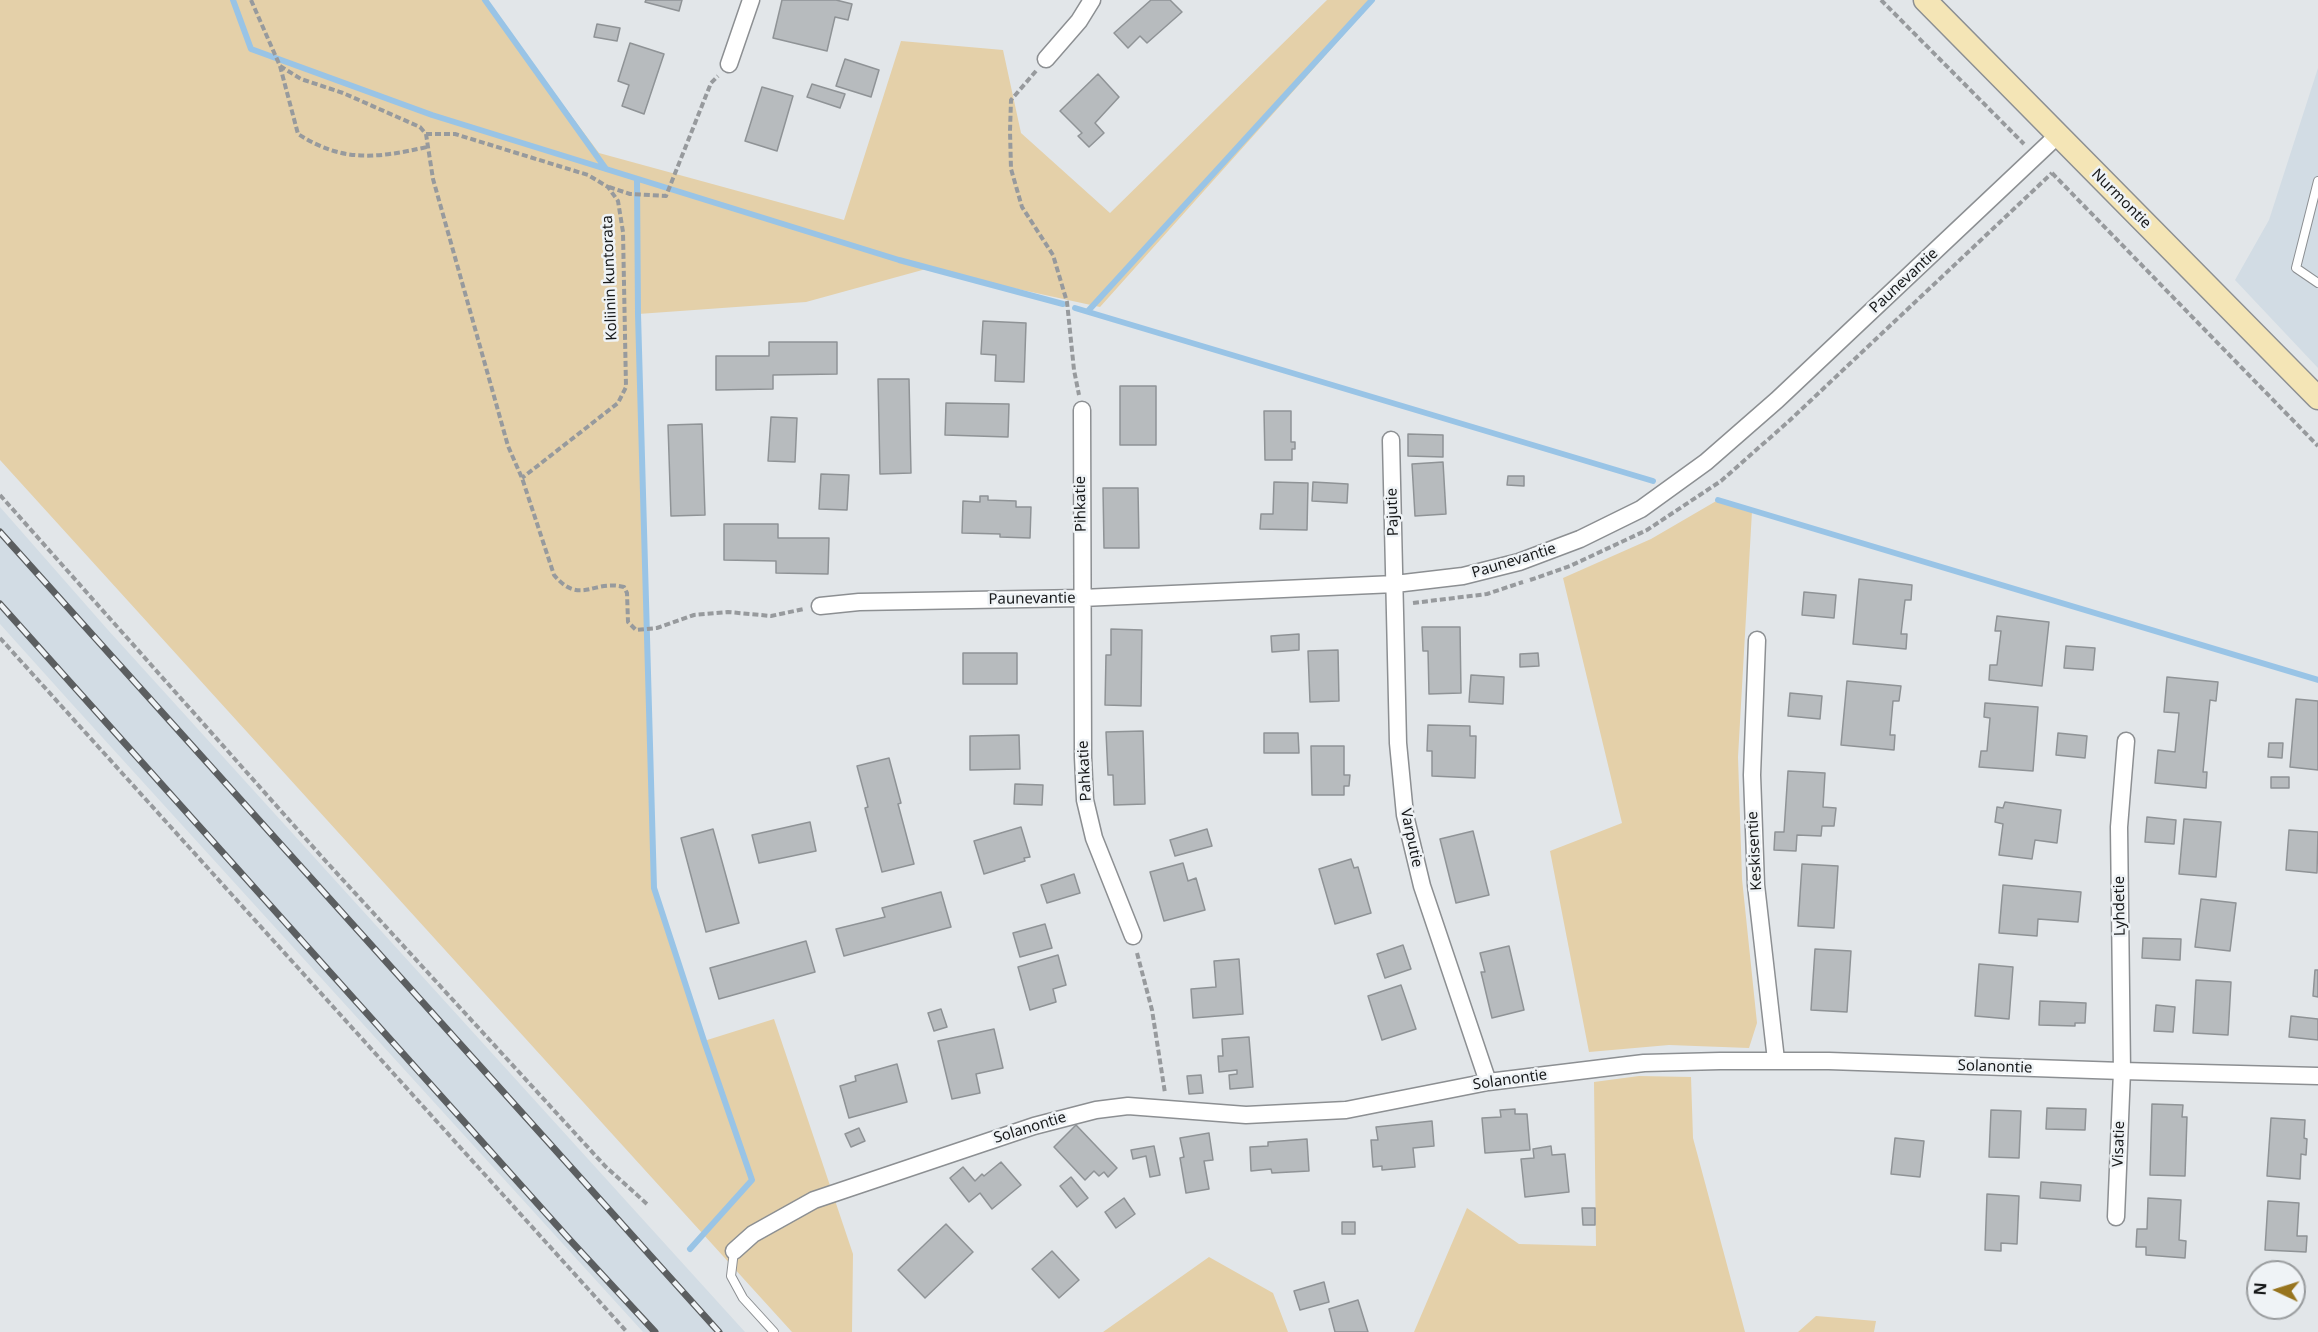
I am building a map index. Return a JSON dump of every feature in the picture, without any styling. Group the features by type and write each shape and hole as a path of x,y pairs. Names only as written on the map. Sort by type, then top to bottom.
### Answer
{"main road":[{"name":"Nurmontie","path":"1925,0 2318,398"}],"street":[{"path":"729,64 751,0"},
{"path":"1046,59 1079,21 1092,0"},
{"name":"Paunevantie","path":"820,606 859,602 1082,598 1395,584 1463,576 1520,562 1580,539 1641,509 1706,462 1777,400 2058,135"},
{"name":"Pihkatie","path":"1082,410 1082,598"},
{"name":"Pajutie","path":"1391,440 1395,584"},
{"name":"Varputie","path":"1395,584 1398,743 1405,815 1422,886 1488,1082"},
{"name":"Pahkatie","path":"1082,598 1085,800 1094,838 1133,936"},
{"name":"Keskisentie","path":"1757,640 1752,775 1756,885 1776,1060"},
{"name":"Lyhdetie","path":"2122,1071 2119,827 2126,741"},
{"name":"Solanontie","path":"734,1251 753,1234 814,1200 1023,1129 1096,1110 1128,1106 1246,1115 1346,1110 1488,1082 1644,1063 1776,1060 2318,1076"},
{"name":"Visatie","path":"2116,1217 2122,1071"}],"lane":[{"path":"2318,181 2296,268 2318,283"},
{"path":"734,1251 731,1276 743,1298 774,1332"}],"path":[{"path":"251,0 280,66 298,134 315,145 365,157 427,147"},
{"path":"1881,0 2318,446"},
{"path":"1046,59 1011,100 1011,169 1022,207 1053,255 1065,292 1074,370 1082,410"},
{"path":"426,134 455,134 588,175 608,187 630,194 662,197 667,194 711,83 729,64"},
{"path":"280,66 301,79 420,127 426,134 433,179 508,446 522,478 554,575 564,587 575,591 615,585 624,587 627,593 628,622 636,630 652,628 694,615 728,612 771,616 820,606"},
{"name":"Koliinin kuntorata","path":"522,478 618,404 626,387 623,232 618,201 608,187"},
{"path":"0,495 347,884 605,1166 647,1204"},
{"path":"0,638 627,1332"},
{"path":"1133,936 1152,1010 1164,1076 1166,1108"}],"shaded area":[{"path":"0,0 485,0 599,153 844,220 901,41 1003,50 1021,133 1110,213 1327,0 1375,0 1100,307 926,269 806,302 638,314 654,888 704,1041 774,1019 853,1254 852,1332 792,1332 0,460"},
{"path":"2318,68 2318,368 2235,280 2269,220"},
{"path":"1718,500 1752,511 1738,757 1742,879 1757,1023 1749,1048 1669,1045 1589,1052 1550,851 1622,823 1563,578 1651,539"},
{"path":"0,507 108,630 745,1332 643,1332 72,704 0,624"},
{"path":"1639,1076 1691,1077 1693,1138 1745,1332 1414,1332 1467,1208 1519,1244 1596,1246 1594,1082"},
{"path":"1209,1257 1273,1293 1288,1332 1103,1332"},
{"path":"1816,1316 1876,1321 1874,1332 1798,1332"}],"building":[{"path":"646,0 682,0 679,11 645,2"},
{"path":"782,0 836,0 852,4 848,20 835,17 827,51 773,38"},
{"path":"1151,0 1170,0 1182,12 1147,43 1140,36 1128,48 1114,33"},
{"path":"597,24 620,28 617,41 594,37"},
{"path":"630,43 664,54 644,114 622,106 629,85 618,81"},
{"path":"845,59 879,70 871,97 836,86"},
{"path":"1098,74 1119,97 1095,123 1104,133 1089,147 1078,136 1082,133 1060,111"},
{"path":"812,84 845,94 840,108 807,97"},
{"path":"762,87 793,96 777,151 745,141"},
{"path":"983,321 1026,323 1024,382 995,381 996,355 981,354"},
{"path":"769,342 837,342 837,374 773,375 773,389 716,390 716,356 769,356"},
{"path":"878,379 909,379 911,473 880,474"},
{"path":"1120,386 1156,386 1156,445 1120,445"},
{"path":"946,403 1009,404 1008,437 945,435"},
{"path":"1264,411 1291,411 1291,442 1295,442 1295,449 1292,449 1292,460 1265,460"},
{"path":"771,417 797,418 795,462 768,461"},
{"path":"702,424 705,515 671,516 668,425"},
{"path":"1408,434 1443,435 1443,457 1408,456"},
{"path":"1443,462 1446,514 1415,516 1412,464"},
{"path":"821,474 849,475 847,510 819,509"},
{"path":"1508,476 1524,476 1524,486 1507,485"},
{"path":"1274,482 1308,483 1307,530 1260,529 1261,514 1273,514"},
{"path":"1313,482 1348,484 1347,503 1312,501"},
{"path":"1103,488 1138,488 1139,548 1104,548"},
{"path":"980,496 988,496 988,500 1016,501 1016,507 1031,507 1030,538 962,533 963,501 980,502"},
{"path":"724,524 778,524 778,538 829,538 828,574 776,573 776,561 724,560"},
{"path":"1859,579 1912,585 1911,600 1905,600 1901,634 1907,634 1906,649 1853,644"},
{"path":"1804,592 1836,595 1834,618 1802,615"},
{"path":"1997,616 2049,622 2042,686 1989,680 1990,665 1997,665 2001,631 1995,631"},
{"path":"1422,627 1460,627 1461,693 1429,694 1428,651 1423,651"},
{"path":"1111,629 1142,630 1141,706 1105,705 1106,655 1111,655"},
{"path":"1299,634 1299,650 1272,652 1271,636"},
{"path":"2066,646 2095,648 2093,670 2064,668"},
{"path":"1338,650 1339,701 1310,702 1308,651"},
{"path":"963,653 1017,653 1017,684 963,684"},
{"path":"1538,653 1539,666 1520,667 1520,654"},
{"path":"1471,675 1504,677 1503,704 1469,702"},
{"path":"2167,677 2218,682 2216,701 2210,700 2203,772 2207,772 2206,788 2155,783 2158,750 2175,752 2179,713 2164,712"},
{"path":"1847,681 1901,686 1899,701 1893,701 1890,735 1895,735 1894,750 1841,745"},
{"path":"1790,693 1822,696 1820,719 1788,716"},
{"path":"2296,699 2318,701 2318,770 2290,767"},
{"path":"1985,703 2038,707 2033,771 1979,767 1981,751 1987,751 1990,718 1984,717"},
{"path":"1428,725 1470,726 1470,736 1476,736 1475,778 1432,776 1432,751 1427,751"},
{"path":"1143,731 1145,804 1114,805 1113,775 1108,775 1106,732"},
{"path":"1264,733 1298,733 1299,753 1264,753"},
{"path":"2058,733 2087,736 2085,758 2056,755"},
{"path":"1019,735 1020,769 970,770 970,736"},
{"path":"2269,743 2283,743 2282,758 2268,757"},
{"path":"1311,746 1344,746 1344,775 1350,775 1349,786 1344,786 1344,795 1312,795"},
{"path":"889,758 914,864 882,872 865,808 868,807 857,766"},
{"path":"1788,771 1825,773 1823,807 1836,808 1834,826 1822,826 1821,836 1797,835 1796,851 1774,850 1775,832 1784,832"},
{"path":"2271,777 2289,777 2289,788 2271,788"},
{"path":"1015,784 1043,785 1042,805 1014,804"},
{"path":"2005,802 2061,810 2057,843 2035,840 2032,859 1999,855 2003,824 1995,822 1997,807 2003,808"},
{"path":"2147,817 2176,820 2174,844 2145,842"},
{"path":"2184,819 2221,822 2216,877 2179,874"},
{"path":"810,822 816,851 759,863 752,835"},
{"path":"1021,827 1030,857 1024,858 1025,861 984,874 974,841"},
{"path":"713,829 739,923 706,932 681,838"},
{"path":"1207,829 1212,846 1175,856 1170,840"},
{"path":"2289,830 2318,832 2317,873 2286,870"},
{"path":"1473,831 1489,895 1456,903 1440,839"},
{"path":"1351,859 1354,868 1358,867 1371,913 1335,924 1319,869"},
{"path":"1183,863 1188,881 1196,878 1205,910 1164,921 1150,872"},
{"path":"1802,864 1838,866 1834,928 1798,926"},
{"path":"1074,874 1080,893 1047,903 1041,885"},
{"path":"2003,885 2081,892 2078,922 2038,919 2037,936 1999,933"},
{"path":"941,892 951,927 844,956 836,929 885,917 882,908"},
{"path":"2201,899 2236,903 2230,951 2195,947"},
{"path":"1045,924 1052,948 1020,957 1013,933"},
{"path":"2143,938 2181,939 2180,960 2142,958"},
{"path":"806,941 815,972 719,999 710,968"},
{"path":"1403,945 1411,969 1385,978 1377,954"},
{"path":"1509,946 1524,1010 1492,1018 1481,972 1485,972 1480,953"},
{"path":"1815,949 1851,951 1847,1012 1811,1010"},
{"path":"1058,955 1066,985 1053,989 1056,1002 1030,1010 1018,967"},
{"path":"1239,959 1243,1014 1193,1018 1191,989 1216,987 1214,961"},
{"path":"1979,964 2013,967 2009,1019 1975,1016"},
{"path":"2315,970 2318,970 2318,997 2313,996"},
{"path":"2196,980 2231,982 2228,1035 2193,1033"},
{"path":"1401,985 1416,1029 1382,1040 1368,996"},
{"path":"2040,1001 2086,1003 2085,1023 2075,1023 2075,1026 2039,1025"},
{"path":"2156,1005 2175,1007 2173,1032 2154,1031"},
{"path":"941,1009 947,1027 934,1031 928,1013"},
{"path":"2291,1016 2318,1019 2318,1040 2289,1037"},
{"path":"994,1029 1003,1068 976,1074 980,1093 952,1099 938,1041"},
{"path":"1249,1037 1253,1087 1230,1089 1229,1075 1237,1074 1237,1070 1219,1072 1218,1056 1223,1056 1222,1039"},
{"path":"897,1064 907,1102 849,1118 840,1086 856,1081 855,1076"},
{"path":"1201,1075 1203,1093 1189,1094 1187,1076"},
{"path":"2152,1104 2183,1105 2182,1117 2187,1117 2185,1176 2150,1175"},
{"path":"2047,1108 2086,1109 2085,1130 2046,1129"},
{"path":"1515,1109 1515,1114 1527,1114 1530,1150 1485,1153 1482,1118 1501,1117 1500,1110"},
{"path":"1991,1110 2021,1111 2019,1158 1989,1157"},
{"path":"2271,1118 2305,1120 2306,1155 2301,1154 2300,1179 2267,1176"},
{"path":"1432,1121 1434,1146 1413,1148 1415,1167 1382,1170 1382,1166 1373,1167 1371,1140 1378,1140 1376,1127"},
{"path":"1076,1125 1117,1168 1108,1177 1104,1172 1099,1176 1094,1171 1085,1180 1054,1147"},
{"path":"859,1128 865,1141 851,1147 845,1134"},
{"path":"1209,1133 1213,1160 1204,1161 1209,1189 1186,1193 1180,1158 1184,1157 1180,1138"},
{"path":"1895,1138 1924,1141 1920,1177 1891,1174"},
{"path":"1307,1139 1309,1171 1272,1173 1271,1169 1251,1171 1250,1147 1268,1146 1268,1142"},
{"path":"1154,1146 1160,1175 1150,1177 1146,1156 1133,1159 1131,1150"},
{"path":"1551,1146 1552,1155 1565,1154 1569,1192 1525,1197 1521,1159 1534,1158 1533,1149"},
{"path":"1001,1162 1021,1185 992,1209 980,1193 969,1202 950,1178 963,1167 975,1181"},
{"path":"1071,1177 1088,1198 1077,1207 1060,1186"},
{"path":"2041,1182 2081,1185 2080,1201 2040,1198"},
{"path":"1987,1194 2019,1196 2017,1244 2001,1243 2001,1251 1985,1250"},
{"path":"1124,1198 1135,1214 1116,1228 1105,1212"},
{"path":"2148,1198 2181,1200 2179,1240 2186,1241 2185,1258 2146,1255 2146,1247 2136,1247 2137,1229 2147,1229"},
{"path":"2268,1201 2299,1203 2297,1236 2307,1236 2306,1252 2265,1250"},
{"path":"1582,1208 1595,1208 1595,1225 1583,1225"},
{"path":"1342,1222 1355,1222 1355,1234 1342,1234"},
{"path":"946,1224 973,1252 925,1298 898,1270"},
{"path":"1052,1251 1079,1280 1059,1298 1032,1269"},
{"path":"1324,1282 1329,1302 1300,1310 1294,1291"},
{"path":"1358,1300 1368,1332 1335,1332 1329,1309"}],"waterway":[{"path":"233,0 251,49 432,115 606,169"},
{"path":"485,0 606,169 899,260 1063,304"},
{"path":"1088,311 1372,0"},
{"path":"637,180 638,314 654,888 752,1180 690,1249"},
{"path":"1075,308 1653,481"},
{"path":"1718,500 2318,680"}],"railway":[{"path":"0,532 719,1332"},
{"path":"0,604 655,1332"}]}
